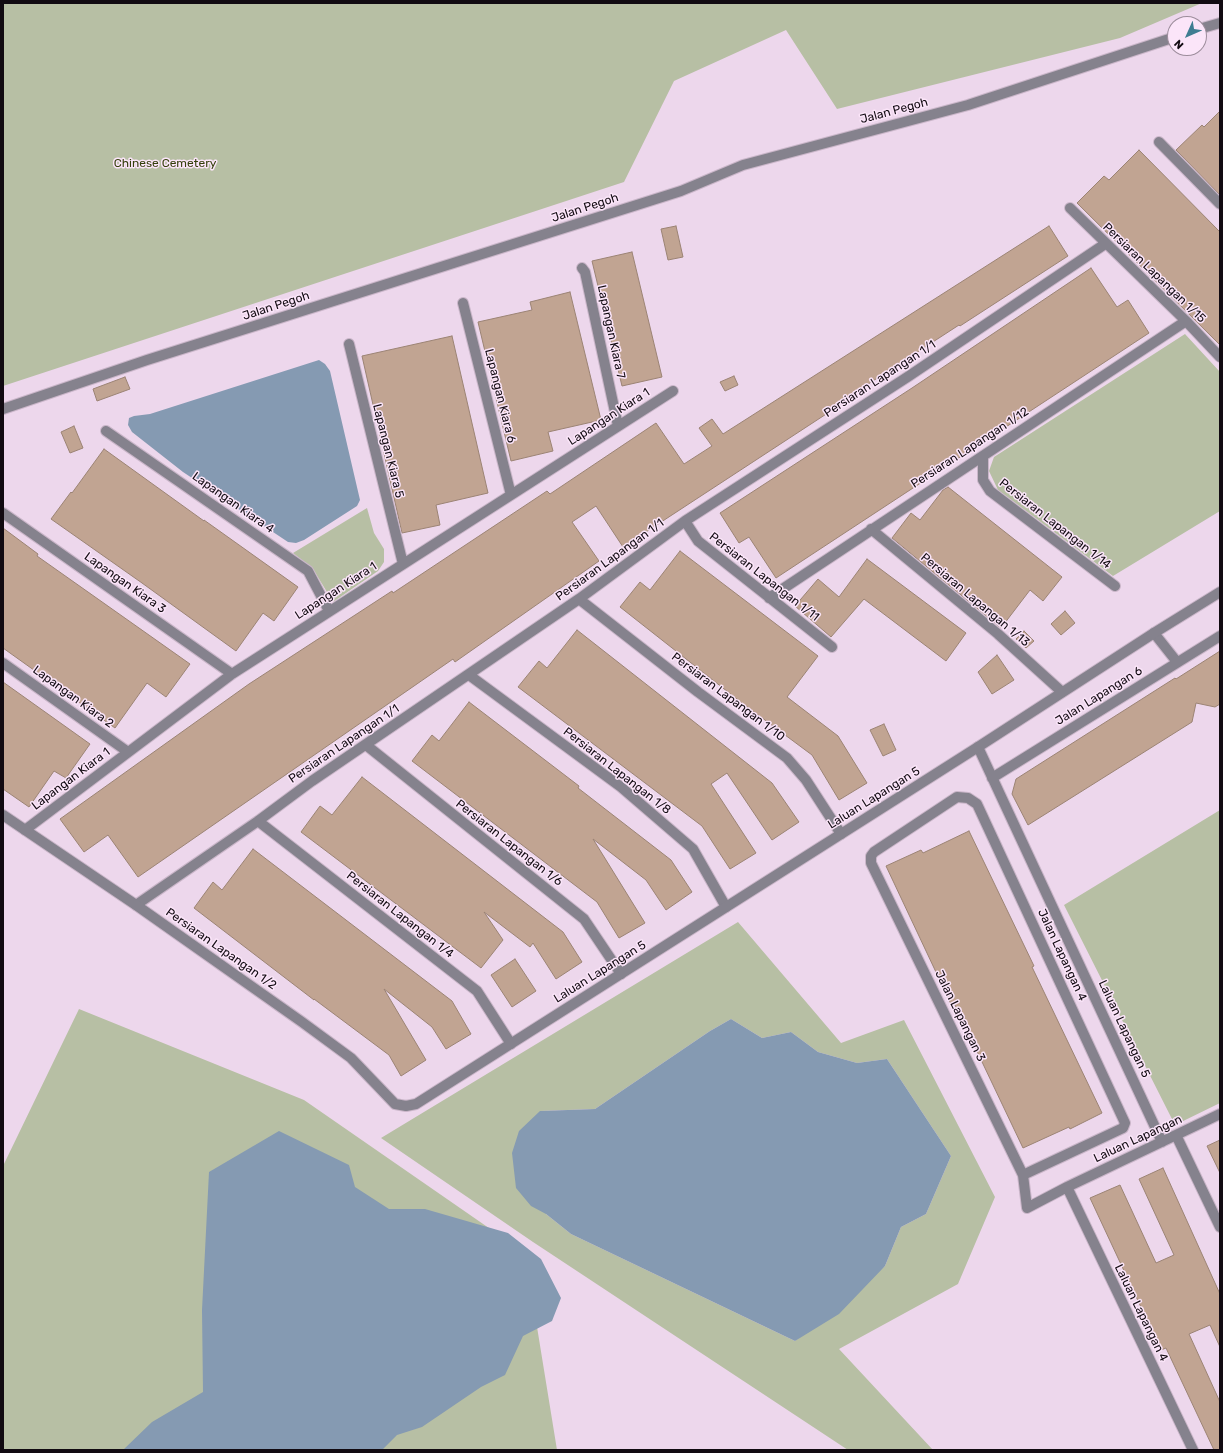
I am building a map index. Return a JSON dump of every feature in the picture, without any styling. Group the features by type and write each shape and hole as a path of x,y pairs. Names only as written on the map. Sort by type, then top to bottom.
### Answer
{"street":[{"path":"1207,27 1220,23"},
{"name":"Jalan Pegoh","path":"3,409 147,360 681,191 743,165 968,106 1167,40"},
{"path":"1159,142 1220,204"},
{"name":"Persiaran Lapangan 1/15","path":"1070,208 1105,244 1186,321 1220,357"},
{"name":"Persiaran Lapangan 1/1","path":"136,905 258,821 312,781 579,599 685,521 909,376 1105,244"},
{"name":"Lapangan Kiara 7","path":"582,268 585,272 618,426"},
{"name":"Lapangan Kiara 6","path":"463,303 511,495"},
{"name":"Persiaran Lapangan 1/12","path":"769,598 1186,321"},
{"name":"Lapangan Kiara 5","path":"349,344 403,564"},
{"name":"Lapangan Kiara 1","path":"25,830 232,674 673,391"},
{"name":"Lapangan Kiara 4","path":"106,431 308,571 330,611"},
{"name":"Persiaran Lapangan 1/14","path":"984,456 983,480 990,492 1115,586"},
{"name":"Lapangan Kiara 3","path":"3,513 232,674"},
{"name":"Persiaran Lapangan 1/11","path":"685,521 698,541 832,647"},
{"name":"Persiaran Lapangan 1/13","path":"871,529 998,634 1062,692"},
{"path":"978,748 1062,692 1220,592"},
{"name":"Persiaran Lapangan 1/10","path":"579,599 698,692 787,758 806,780 841,834"},
{"path":"1154,633 1177,662"},
{"name":"Jalan Lapangan 6","path":"992,778 1220,636"},
{"name":"Lapangan Kiara 2","path":"3,663 128,752"},
{"name":"Persiaran Lapangan 1/8","path":"469,675 621,787 693,849 726,907"},
{"name":"Persiaran Lapangan 1/6","path":"366,745 584,918 621,974"},
{"name":"Laluan Lapangan 5","path":"416,1104 978,748 1162,1142"},
{"name":"Jalan Lapangan 4","path":"871,856 874,852 957,797 968,798 977,804 1124,1117 1125,1123 1123,1128 1023,1176"},
{"name":"Persiaran Lapangan 1/2","path":"3,815 136,905 351,1058 395,1104 406,1106 416,1104"},
{"name":"Persiaran Lapangan 1/4","path":"258,821 477,991 511,1044"},
{"name":"Jalan Lapangan 3","path":"871,856 871,863 1023,1176 1025,1187"},
{"name":"Laluan Lapangan","path":"1025,1187 1028,1208 1067,1187 1220,1114"},
{"path":"1176,1135 1220,1227"},
{"name":"Laluan Lapangan 4","path":"1067,1187 1193,1450"}],"green space":[{"name":"Chinese Cemetery","path":"3,3 1202,3 1172,16 1167,16 1167,18 1120,38 837,109 786,30 674,81 624,182 3,386"},
{"path":"1185,334 1220,372 1220,511 1113,576 998,490 989,471 994,457"},
{"path":"367,508 374,533 384,549 384,562 378,571 333,602 313,569 293,553"},
{"path":"1220,810 1220,1103 1175,1125 1064,905"},
{"path":"738,922 841,1043 904,1020 995,1197 958,1284 839,1349 933,1450 848,1450 533,1242 381,1138","holes":["731,1019 762,1038 791,1032 818,1052 857,1063 887,1059 951,1156 926,1214 901,1227 885,1266 795,1341 571,1234 546,1214 540,1111 595,1109 710,1031"]},
{"path":"79,1009 304,1100 525,1253 557,1450 3,1450 3,1166"}],"water":[{"path":"319,360 325,364 330,371 360,500 357,506 304,540 296,543 288,542 183,472 132,432 128,425 129,418 134,416 150,414"},
{"path":"731,1019 762,1038 791,1032 818,1052 857,1063 887,1059 951,1156 926,1214 901,1227 885,1266 839,1314 795,1341 571,1234 546,1214 531,1206 516,1188 512,1153 519,1131 540,1111 595,1109 710,1031"},
{"path":"279,1131 349,1165 355,1187 389,1209 425,1209 508,1233 541,1259 561,1298 552,1321 523,1336 505,1375 481,1387 422,1427 397,1435 382,1450 123,1450 152,1422 203,1392 202,1310 209,1172"}],"building":[{"path":"1220,111 1220,195 1176,150 1202,125 1204,127"},
{"path":"1139,150 1220,232 1220,345 1077,203 1104,176 1109,180"},
{"path":"676,226 683,257 668,260 661,229"},
{"path":"1049,226 1068,256 839,403 840,405 623,547 596,506 572,522 599,561 455,662 453,659 138,877 108,835 84,852 60,819 249,684 392,591 393,593 547,491 550,494 656,423 684,464 712,446 699,428 712,419 723,434"},
{"path":"632,252 662,377 622,386 592,261"},
{"path":"1091,268 1117,307 1128,300 1149,333 776,578 749,537 739,543 720,513 912,388"},
{"path":"570,292 601,420 548,432 553,451 511,461 478,322 532,310 530,302"},
{"path":"452,336 488,493 436,505 440,525 402,533 362,356"},
{"path":"734,376 738,385 725,391 720,382"},
{"path":"125,377 130,389 97,401 93,389"},
{"path":"74,426 83,448 70,453 61,432"},
{"path":"104,449 298,587 274,621 263,613 236,651 51,519"},
{"path":"948,487 1062,577 1043,601 1030,590 1001,628 892,538 911,513 920,520 943,490"},
{"path":"3,528 38,554 37,556 190,664 166,697 147,683 115,728 3,648"},
{"path":"680,551 818,656 787,697 838,736 867,783 839,800 812,755 742,703 620,607 640,582 650,590"},
{"path":"867,559 966,633 946,661 864,599 831,637 795,606 818,579 839,597"},
{"path":"1065,611 1075,623 1061,635 1051,624"},
{"path":"577,630 772,783 799,822 772,840 727,773 711,784 756,853 730,869 702,826 518,687 539,661 547,668"},
{"path":"1024,631 1034,641 1026,648 1016,639"},
{"path":"1220,651 1220,704 1215,707 1196,703 1192,722 1028,825 1012,794 1016,779"},
{"path":"997,655 1014,680 992,694 978,672"},
{"path":"3,682 90,744 66,778 54,771 29,807 3,789"},
{"path":"469,702 579,786 578,788 671,860 692,892 666,910 646,880 593,839 645,923 619,938 597,902 412,761 432,735 439,741"},
{"path":"884,724 896,750 883,756 870,730"},
{"path":"362,777 563,932 582,962 556,979 533,943 530,947 484,912 503,940 481,968 301,832 320,806 332,815"},
{"path":"969,831 1034,966 1032,967 1102,1113 1070,1129 1069,1127 1023,1148 954,1003 951,1004 886,866 921,850 923,853"},
{"path":"253,849 452,1001 471,1034 446,1049 432,1027 384,989 426,1060 401,1076 389,1055 314,1000 194,908 213,882 222,890"},
{"path":"515,959 536,991 512,1007 491,975"},
{"path":"1220,1140 1220,1173 1207,1146"},
{"path":"1163,1168 1220,1294 1220,1347 1210,1325 1189,1334 1220,1402 1220,1450 1214,1450 1166,1348 1161,1350 1090,1198 1120,1185 1156,1263 1174,1255 1139,1179"}]}
